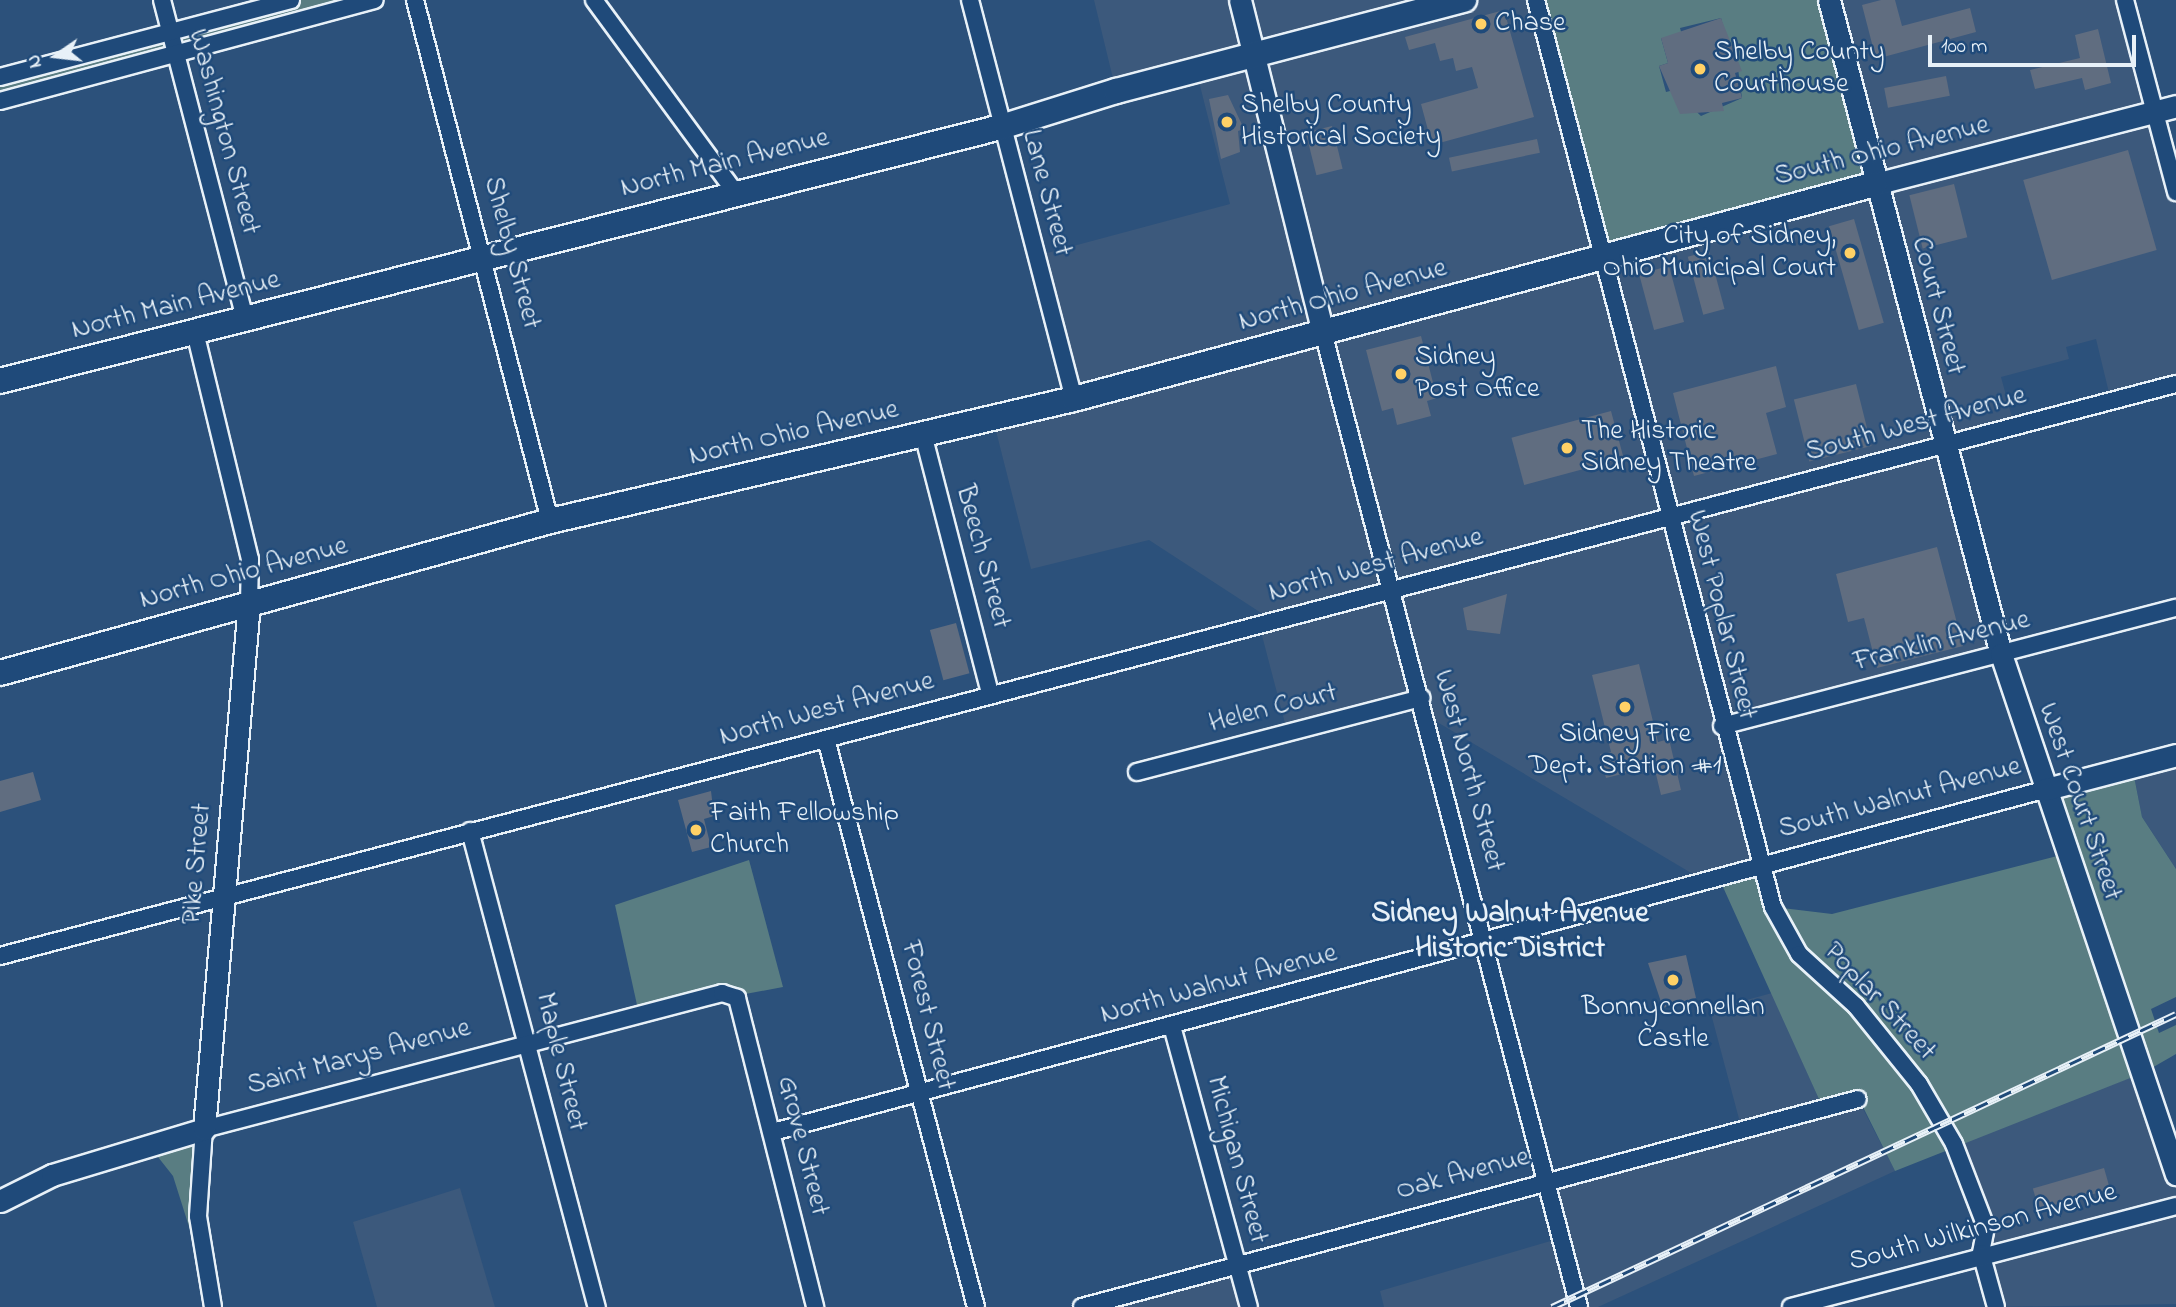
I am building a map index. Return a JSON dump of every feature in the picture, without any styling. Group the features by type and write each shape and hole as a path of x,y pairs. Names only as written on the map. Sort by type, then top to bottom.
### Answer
{"main road":[{"path":"1240,0 1323,331"},
{"name":"North Main Avenue","path":"1,375 195,332 1001,127 1254,54 1464,0"},
{"name":"Court Street","path":"1829,0 1875,184 1945,443"},
{"name":"South Ohio Avenue","path":"1602,255 2166,109"},
{"name":"North Ohio Avenue","path":"0,673 550,521 1074,399 1602,255"},
{"name":"West Court Street","path":"1945,443 2001,654 2043,790 2176,1174"},
{"name":"Pike Street","path":"204,1129 249,603"},
{"name":"South Walnut Avenue","path":"2043,790 2176,755"},
{"name":"Saint Marys Avenue","path":"0,1201 52,1175 204,1129"}],"street":[{"name":"Washington Street","path":"162,0 245,318"},
{"path":"0,77 291,0"},
{"path":"0,101 375,0"},
{"name":"Shelby Street","path":"415,0 486,258 550,521"},
{"path":"594,0 736,193"},
{"name":"Lane Street","path":"970,0 1074,399"},
{"name":"West Poplar Street","path":"1536,0 1759,864"},
{"path":"2125,0 2166,109 2176,192"},
{"name":"West North Street","path":"1323,331 1485,938 1579,1307"},
{"path":"195,332 250,559 249,603"},
{"name":"South West Avenue","path":"1669,517 2176,384"},
{"name":"Beech Street","path":"923,434 990,693"},
{"name":"North West Avenue","path":"0,956 990,693 1669,517"},
{"name":"Franklin Avenue","path":"1722,726 2176,608"},
{"name":"Helen Court","path":"1137,772 1422,698"},
{"name":"Forest Street","path":"825,739 976,1307"},
{"name":"South Walnut Avenue","path":"1759,864 2043,790"},
{"name":"Maple Street","path":"470,831 529,1042 597,1307"},
{"name":"North Walnut Avenue","path":"773,1132 1172,1026 1759,864"},
{"name":"Poplar Street","path":"1759,864 1781,929 1903,1065 1947,1132 1986,1227 1981,1253 1996,1307"},
{"name":"Saint Marys Avenue","path":"204,1129 713,995 737,998"},
{"name":"Grove Street","path":"737,998 773,1132 815,1307"},
{"name":"Michigan Street","path":"1172,1026 1249,1307"},
{"name":"Oak Avenue","path":"1082,1307 1546,1179 1858,1098"},
{"path":"204,1129 198,1216 214,1307"},
{"name":"South Wilkinson Avenue","path":"1800,1306 1981,1253 2176,1206"}],"shaded area":[{"path":"1094,0 1536,0 1602,255 1829,0 2125,0 2176,192 2176,384 2111,401 2096,339 2066,347 2069,359 2001,377 2014,425 1945,443 2001,654 1722,726 1759,864 1703,880 1427,716 1422,698 1287,731 1259,624 1272,620 1149,540 1031,569 993,419 1074,399 1036,256 1230,204 1196,70 1116,91"},
{"path":"2176,755 2176,869 2142,817 2132,766"},
{"path":"1772,993 1823,1108 1858,1099 1895,1171 1598,1307 1384,1307 1380,1291 1561,1238 1546,1179 1742,1130 1710,1010"},
{"path":"2143,1073 2176,1174 2176,1304 1996,1307 1986,1227 1954,1144"},
{"path":"460,1188 495,1307 377,1307 353,1222"},
{"path":"1237,1264 1249,1307 1082,1307"}],"green space":[{"path":"291,0 375,0 0,101 0,77"},
{"path":"1536,0 1829,0 1875,184 1602,255","holes":["1721,18 1729,48 1735,47 1742,98 1701,116 1674,90 1666,92 1659,66 1668,63 1661,38 1683,39 1680,28"]},
{"path":"2132,766 2142,817 2176,869 2176,997 2151,1009 2159,1033 2176,1025 2176,1054 2143,1073 1895,1171 1859,1099 1823,1108 1718,876 1759,864 1773,907 1832,914 2065,854 2043,790"},
{"path":"749,860 783,987 639,1014 615,905"},
{"path":"204,1129 203,1271 173,1176 158,1157 136,1149"}],"building":[{"path":"1895,0 1902,26 1970,8 1976,32 1876,59 1862,5"},
{"path":"1504,10 1534,117 1432,145 1421,104 1478,88 1472,67 1456,71 1453,58 1440,61 1435,43 1409,50 1405,37"},
{"name":"Shelby County Courthouse","path":"1721,18 1742,71 1735,73 1742,98 1722,103 1724,111 1680,114 1659,66 1668,63 1661,38"},
{"path":"2098,29 2111,83 2085,90 2082,78 2035,89 2030,70 2080,58 2075,35"},
{"path":"1946,76 1950,96 1888,108 1884,88"},
{"name":"Shelby County Historical Society","path":"1228,95 1244,129 1238,131 1240,152 1221,159 1209,99"},
{"path":"1332,126 1343,169 1316,175 1306,133"},
{"path":"1537,139 1540,153 1452,171 1449,158"},
{"path":"2128,150 2157,250 2052,280 2023,180"},
{"path":"1954,184 1967,237 1923,248 1909,195"},
{"name":"City of Sidney, Ohio Municipal Court","path":"1854,219 1884,323 1859,330 1829,226"},
{"path":"1709,251 1725,309 1703,315 1688,257"},
{"path":"1669,266 1684,322 1654,330 1639,274"},
{"name":"Sidney Post Office","path":"1421,336 1437,398 1427,401 1431,416 1397,425 1393,408 1382,411 1366,350"},
{"path":"1776,366 1786,407 1766,413 1777,454 1694,476 1673,393"},
{"path":"1856,384 1871,446 1809,462 1794,399"},
{"name":"The Historic Sidney Theatre","path":"1611,411 1624,458 1524,485 1512,438"},
{"path":"1937,547 1963,646 1877,668 1864,618 1848,622 1836,574"},
{"path":"1507,594 1500,634 1467,630 1463,608"},
{"path":"956,623 969,673 943,680 930,630"},
{"name":"Sidney Fire Dept. Station #1","path":"1639,664 1658,742 1669,739 1681,790 1661,795 1654,766 1606,778 1600,754 1611,752 1592,675"},
{"path":"33,772 41,800 0,812 0,781"},
{"name":"Faith Fellowship Church","path":"711,791 714,816 704,819 711,847 692,852 678,800"},
{"name":"Bonnyconnellan Castle","path":"1686,955 1696,998 1663,1008 1648,963"},
{"path":"2104,1168 2110,1189 2039,1210 2033,1188"}],"railway":[{"path":"1552,1307 2176,1014"}],"place":[{"name":"Chase","path":"1481,24"},
{"name":"Shelby County Courthouse","path":"1700,69"},
{"name":"Shelby County Historical Society","path":"1227,122"},
{"name":"City of Sidney, Ohio Municipal Court","path":"1850,253"},
{"name":"Sidney Post Office","path":"1401,374"},
{"name":"The Historic Sidney Theatre","path":"1567,448"},
{"name":"Sidney Fire Dept. Station #1","path":"1625,707"},
{"name":"Faith Fellowship Church","path":"696,830"},
{"name":"Bonnyconnellan Castle","path":"1673,980"}],"district":[{"name":"Sidney Walnut Avenue Historic District","path":"1510,932"}]}
